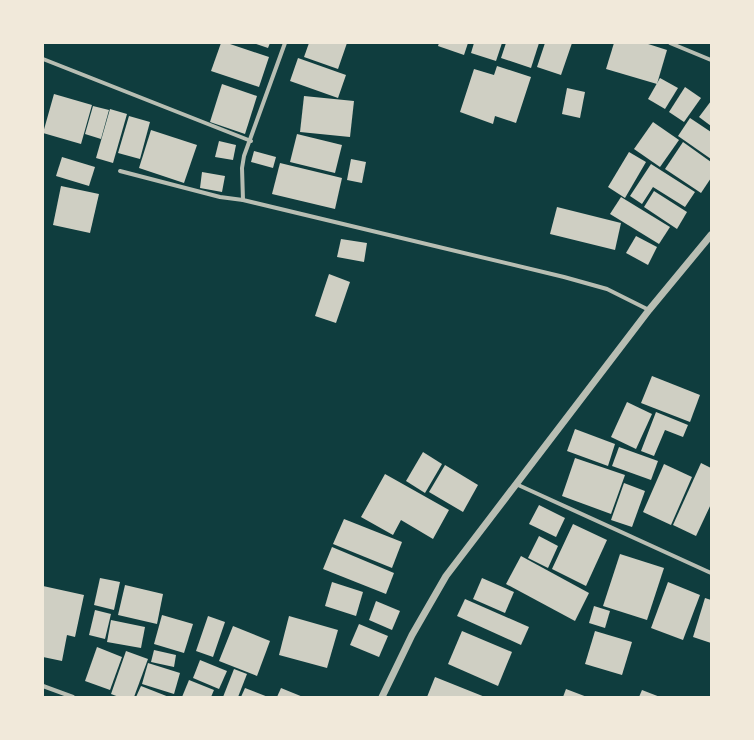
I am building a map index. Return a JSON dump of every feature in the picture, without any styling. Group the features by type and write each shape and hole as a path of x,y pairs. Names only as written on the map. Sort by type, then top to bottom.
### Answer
{"street":[{"path":"244,200 242,168 244,156 251,141 285,43"},
{"path":"670,43 711,60"},
{"path":"43,59 251,141"},
{"path":"120,171 220,197 244,200 564,277 607,289 649,310"},
{"path":"382,697 412,635 446,576 649,310 711,235"},
{"path":"516,484 711,573"},
{"path":"43,686 73,697"}],"building":[{"path":"221,43 227,43 269,57 259,87 211,71"},
{"path":"253,43 270,43 268,48"},
{"path":"309,43 347,43 338,69 304,57"},
{"path":"439,43 468,43 464,55 438,46"},
{"path":"474,43 502,43 496,61 471,53"},
{"path":"506,43 539,43 531,68 501,58"},
{"path":"545,43 572,43 561,75 537,67"},
{"path":"614,43 645,43 667,50 657,84 606,69"},
{"path":"298,58 346,75 338,98 290,81"},
{"path":"497,66 531,77 516,123 495,116 493,124 460,112 474,69 494,75"},
{"path":"660,78 678,88 665,109 648,99"},
{"path":"222,84 257,96 245,134 210,122"},
{"path":"685,87 701,98 684,122 669,112"},
{"path":"567,88 585,92 580,118 562,114"},
{"path":"54,94 92,105 81,144 43,133"},
{"path":"304,96 354,101 350,137 300,132"},
{"path":"711,101 711,126 699,117"},
{"path":"93,106 109,110 101,139 85,134"},
{"path":"110,109 127,114 113,163 96,158"},
{"path":"129,116 150,122 140,159 118,153"},
{"path":"690,118 711,132 711,159 678,136"},
{"path":"653,122 679,140 660,167 634,149"},
{"path":"151,130 197,145 184,183 139,168"},
{"path":"297,134 342,145 335,173 290,162"},
{"path":"219,141 236,145 233,160 215,157"},
{"path":"683,142 711,162 711,178 701,193 665,169"},
{"path":"254,151 276,157 273,168 251,162"},
{"path":"629,152 646,162 625,198 608,187"},
{"path":"62,157 95,167 89,186 56,176"},
{"path":"351,159 366,162 362,183 347,180"},
{"path":"280,163 342,178 335,209 272,194"},
{"path":"651,164 695,192 685,207 653,187 642,204 630,196"},
{"path":"202,172 225,176 222,192 200,188"},
{"path":"61,186 99,194 90,233 53,225"},
{"path":"654,191 687,212 677,229 644,207"},
{"path":"621,197 670,227 659,244 610,214"},
{"path":"557,207 621,223 615,250 550,234"},
{"path":"636,236 657,247 648,265 626,253"},
{"path":"341,239 367,243 364,262 337,257"},
{"path":"329,274 350,282 336,323 315,316"},
{"path":"652,376 700,395 690,422 641,403"},
{"path":"627,402 652,414 636,449 611,437"},
{"path":"656,412 688,425 683,437 665,430 654,456 641,451"},
{"path":"575,429 615,444 608,466 567,451"},
{"path":"619,447 658,461 651,480 612,466"},
{"path":"423,452 442,464 425,493 406,481"},
{"path":"575,458 625,475 611,514 562,496"},
{"path":"701,463 711,468 711,504 696,536 673,525"},
{"path":"664,464 692,477 671,525 643,512"},
{"path":"445,465 478,485 463,512 429,492"},
{"path":"385,474 449,510 433,539 401,520 393,535 361,517"},
{"path":"624,483 645,491 632,527 611,520"},
{"path":"539,505 565,518 556,537 529,524"},
{"path":"344,519 402,542 392,568 333,544"},
{"path":"573,524 607,540 586,586 552,569"},
{"path":"539,536 558,546 548,568 528,558"},
{"path":"332,547 394,573 386,594 323,569"},
{"path":"620,554 664,568 647,620 603,606"},
{"path":"521,556 589,593 575,621 506,584"},
{"path":"100,578 120,582 114,610 94,605"},
{"path":"482,578 514,592 505,613 473,599"},
{"path":"332,582 363,592 356,616 325,606"},
{"path":"668,582 700,595 683,640 651,628"},
{"path":"125,585 163,594 157,624 118,615"},
{"path":"43,586 84,595 75,637 67,635 62,661 43,657"},
{"path":"705,598 711,600 711,643 693,637"},
{"path":"465,599 529,627 521,645 457,616"},
{"path":"376,601 400,611 392,630 369,620"},
{"path":"594,606 610,611 605,628 589,623"},
{"path":"95,610 111,614 105,639 89,635"},
{"path":"162,615 193,624 184,653 154,644"},
{"path":"208,616 225,622 213,657 196,651"},
{"path":"289,616 338,630 327,668 279,655"},
{"path":"111,620 145,627 141,648 107,642"},
{"path":"359,624 388,636 379,657 350,645"},
{"path":"233,626 270,641 257,676 219,661"},
{"path":"462,631 512,652 498,686 448,664"},
{"path":"595,631 632,642 622,675 585,664"},
{"path":"97,647 122,657 110,690 85,681"},
{"path":"154,650 176,655 174,667 151,662"},
{"path":"126,651 148,659 134,697 119,697 111,694"},
{"path":"200,660 227,671 219,689 193,678"},
{"path":"148,663 180,673 174,694 142,684"},
{"path":"234,669 247,674 238,697 223,697"},
{"path":"435,677 485,697 427,697"},
{"path":"189,680 214,690 211,697 182,697"},
{"path":"141,686 169,697 136,697"},
{"path":"245,688 268,697 241,697"},
{"path":"281,688 303,697 277,697"},
{"path":"566,689 587,697 563,697"},
{"path":"642,690 660,697 639,697"}]}
